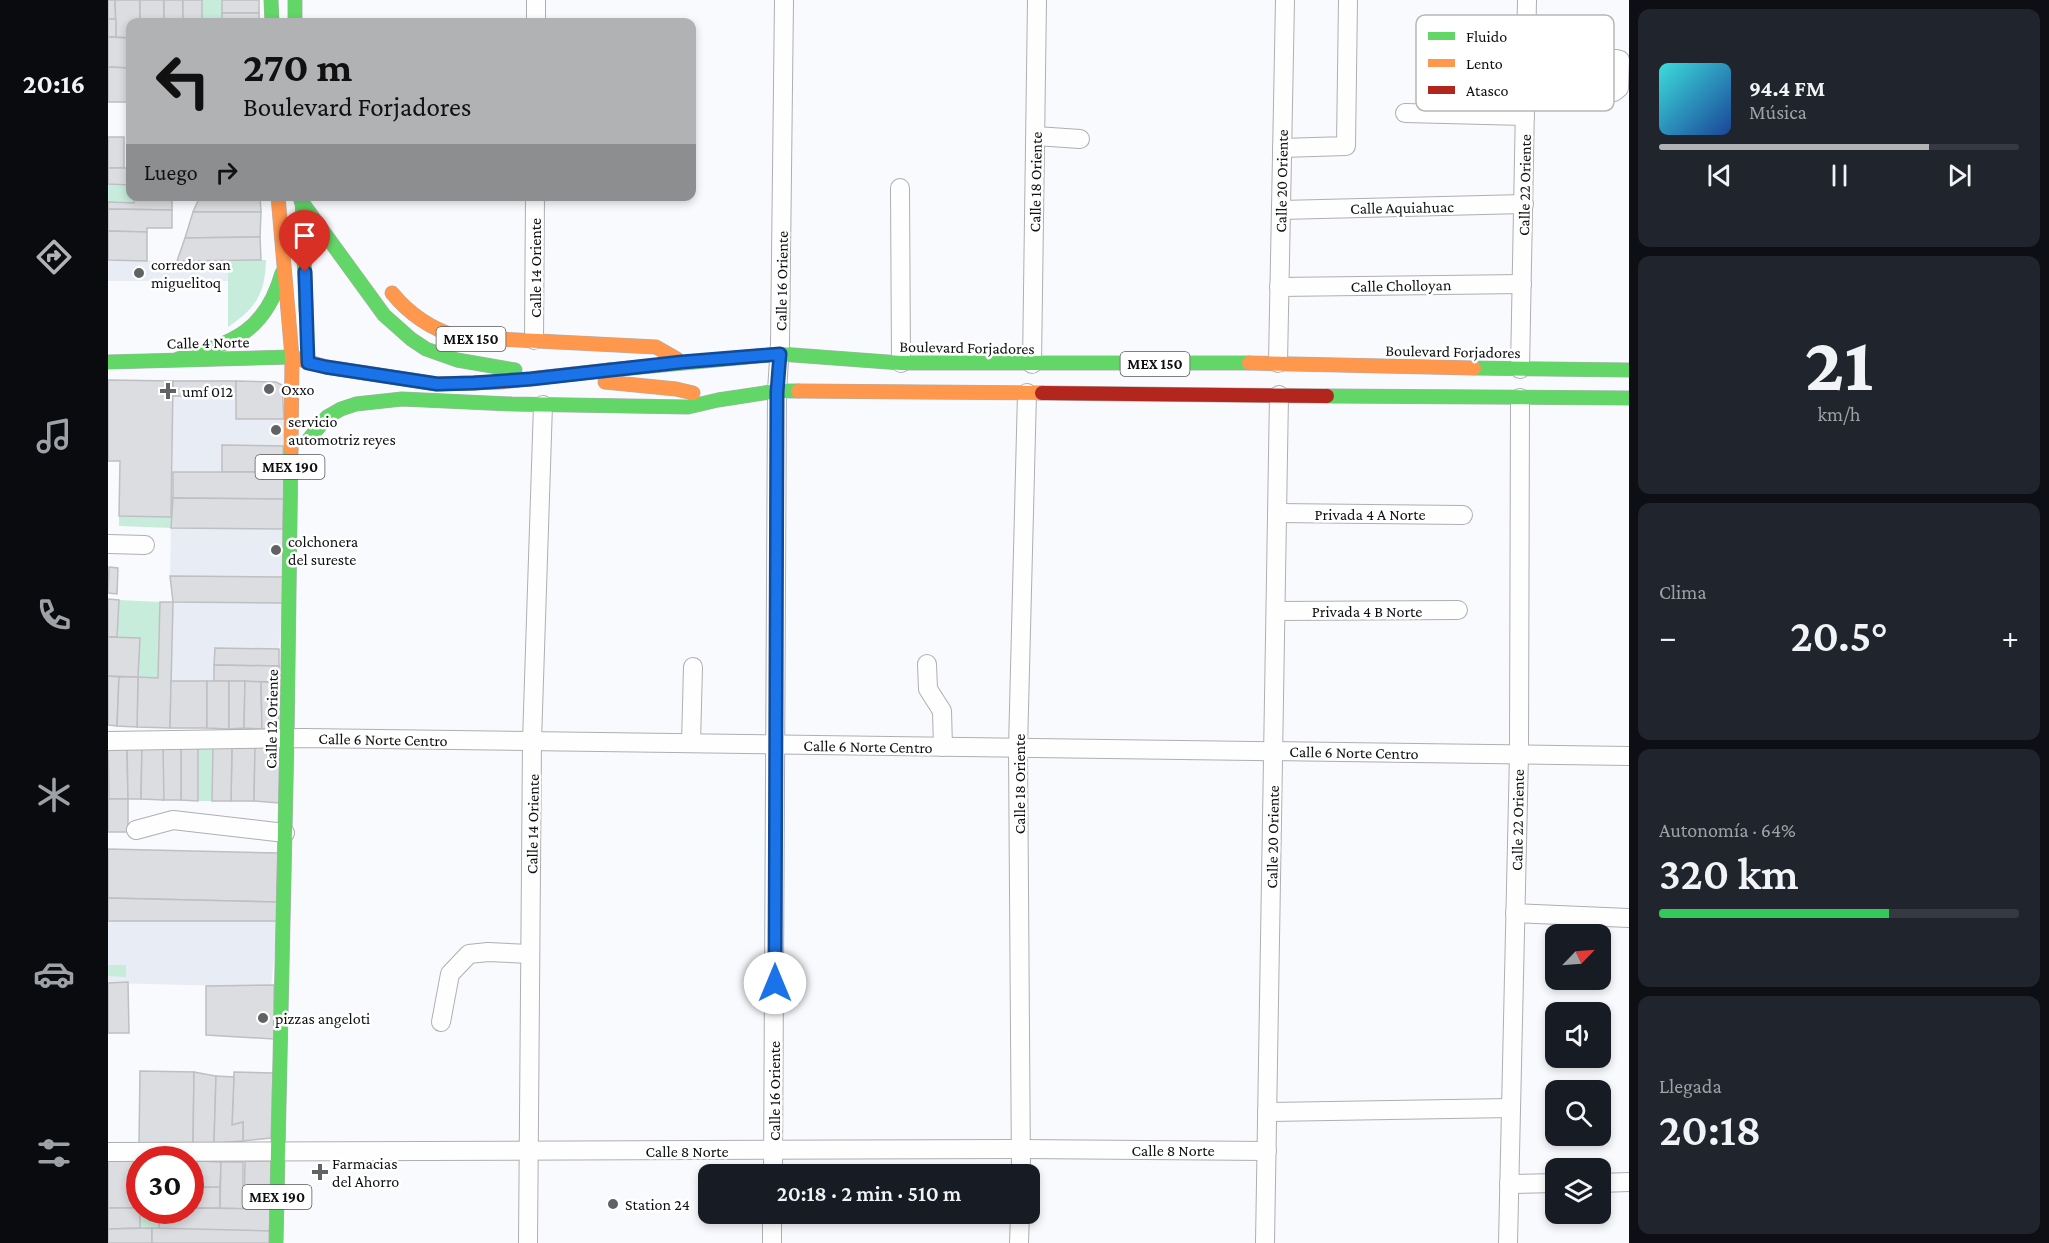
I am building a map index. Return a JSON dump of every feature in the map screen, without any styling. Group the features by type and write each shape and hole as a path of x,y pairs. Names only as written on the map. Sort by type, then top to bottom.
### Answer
{"main road":[{"path":"272,0 272,18"},
{"path":"295,0 296,18"},
{"name":"Calle 12 Oriente","path":"276,1243 285,833 300,738 292,357 278,201"},
{"path":"301,201 307,329"},
{"name":"MEX 150","path":"302,201 384,315 411,339 434,352 457,360 552,376 676,389 718,400 777,392 1629,398"},
{"path":"178,359 229,343 248,332 258,322 275,296 284,266"},
{"name":"MEX 150","path":"381,279 413,316 436,330 470,339 596,342 656,347 682,362"},
{"name":"Boulevard Forjadores","path":"308,363 437,384 501,382 682,362 780,354 901,363 1278,363 1629,370"},
{"name":"Calle 4 Norte","path":"108,362 292,357 308,363"},
{"name":"MEX 190","path":"309,417 309,445 332,413 369,402 402,399 543,405"},
{"path":"543,405 688,407 718,400"}],"street":[{"path":"536,0 536,18"},
{"name":"Calle 16 Oriente","path":"773,1164 777,392 780,354 784,0"},
{"name":"Calle 18 Oriente","path":"1032,364 1037,0"},
{"name":"Calle 20 Oriente","path":"1278,363 1284,0"},
{"path":"1282,142 1346,146 1348,0"},
{"name":"Calle 22 Oriente","path":"1527,0 1527,15"},
{"path":"1614,59 1620,60 1621,67 1619,88 1614,92"},
{"name":"Calle 22 Oriente","path":"1520,369 1525,111"},
{"path":"1405,113 1525,116"},
{"path":"1036,136 1080,139"},
{"path":"900,188 901,363"},
{"name":"Calle 14 Oriente","path":"534,340 535,201"},
{"name":"Calle Aquiahuac","path":"1281,210 1524,204"},
{"name":"Calle Cholloyan","path":"1279,287 1522,284"},
{"name":"Calle 18 Oriente","path":"1021,1164 1018,748 1027,393"},
{"name":"Calle 20 Oriente","path":"1265,1243 1279,395"},
{"name":"Calle 22 Oriente","path":"1508,1243 1519,754 1520,398"},
{"name":"Calle 14 Oriente","path":"528,1243 532,741 543,405"},
{"name":"Privada 4 A Norte","path":"1277,513 1463,515"},
{"path":"108,544 146,545"},
{"name":"Privada 4 B Norte","path":"1276,611 1458,610"},
{"path":"927,664 928,688 942,711 943,747"},
{"path":"691,743 693,667"},
{"name":"Calle 6 Norte Centro","path":"108,741 300,738 1629,756"},
{"path":"136,830 173,820 285,833"},
{"path":"1515,913 1629,918"},
{"path":"441,1022 450,974 469,954 488,952 530,954"},
{"path":"1268,1112 1511,1108"},
{"name":"Calle 8 Norte","path":"108,1152 1022,1149 1267,1151"},
{"path":"1611,1183 1629,1182"},
{"path":"1509,1184 1545,1183"},
{"path":"772,1224 772,1243"},
{"path":"1019,1243 1020,1224"}],"shaded area":[{"path":"228,260 228,281 108,281 108,261"},
{"path":"173,396 237,396 237,419 284,419 283,446 222,446 222,472 173,472"},
{"path":"171,528 283,529 283,577 170,576"},
{"path":"173,602 283,603 279,649 215,648 214,681 171,681"},
{"path":"108,921 278,921 271,987 108,983"}],"green space":[{"path":"202,0 222,0 222,18 202,18"},
{"path":"108,184 126,185 126,201 134,201 134,203 108,202"},
{"path":"228,260 266,260 264,282 257,299 246,313 228,327"},
{"path":"119,516 171,517 171,528 119,526"},
{"path":"119,600 160,602 158,678 138,677 139,638 117,637"},
{"path":"198,746 213,747 212,801 198,801"},
{"path":"108,965 126,965 126,977 108,976"},
{"path":"140,1224 158,1224 158,1228 140,1228"}],"building":[{"path":"108,0 115,0 116,19 108,19"},
{"path":"115,0 140,0 140,18 126,18 126,38 116,37"},
{"path":"140,0 164,0 164,18 140,18"},
{"path":"164,0 183,0 183,18 164,18"},
{"path":"183,0 202,0 202,18 183,18"},
{"path":"222,0 259,0 259,13 222,13"},
{"path":"222,13 259,13 259,18 222,18"},
{"path":"108,19 116,19 116,37 108,37"},
{"path":"108,37 126,38 126,68 108,67"},
{"path":"108,67 126,68 126,102 108,102"},
{"path":"108,137 124,137 124,168 108,168"},
{"path":"108,168 126,168 126,185 108,184"},
{"path":"134,201 172,201 172,210 108,209 108,202 134,203"},
{"path":"198,201 260,201 261,212 193,212"},
{"path":"108,209 172,210 172,228 147,228 147,232 108,231"},
{"path":"193,212 261,212 260,237 185,238"},
{"path":"108,231 147,232 147,261 108,260"},
{"path":"260,237 261,260 177,261 185,238"},
{"path":"108,380 173,381 171,517 119,516 120,461 108,461"},
{"path":"173,381 236,381 237,396 173,396"},
{"path":"236,381 276,382 282,385 284,419 236,419"},
{"path":"222,445 283,446 284,472 222,472"},
{"path":"173,472 284,472 284,499 173,498"},
{"path":"173,498 284,499 283,529 171,528"},
{"path":"109,567 118,568 117,594 108,593"},
{"path":"170,576 283,577 283,603 173,602"},
{"path":"108,599 119,600 117,637 108,637"},
{"path":"160,602 173,602 170,728 137,727 138,677 158,678"},
{"path":"108,637 140,638 138,677 108,676"},
{"path":"215,648 279,649 279,666 214,665"},
{"path":"214,665 279,666 279,682 214,681"},
{"path":"108,676 119,677 117,726 108,725"},
{"path":"119,677 138,677 137,727 117,726"},
{"path":"171,681 207,681 207,728 170,728"},
{"path":"207,681 229,681 229,729 207,728"},
{"path":"229,681 245,681 244,728 229,729"},
{"path":"245,681 261,682 262,729 244,728"},
{"path":"261,682 279,682 279,729 262,729"},
{"path":"181,746 198,746 198,801 181,800"},
{"path":"181,746 181,800 162,800 163,747"},
{"path":"232,746 255,747 254,801 231,801"},
{"path":"232,746 231,801 212,801 213,747"},
{"path":"108,747 127,747 128,799 109,799"},
{"path":"127,747 142,747 141,799 128,799"},
{"path":"142,747 163,747 164,800 141,799"},
{"path":"255,747 280,748 279,803 254,801"},
{"path":"108,799 128,799 128,832 108,832"},
{"path":"108,849 278,853 277,902 108,898"},
{"path":"108,898 277,902 278,921 108,921"},
{"path":"128,982 129,1033 108,1033 108,983"},
{"path":"274,985 274,1039 206,1035 206,986"},
{"path":"140,1071 194,1072 193,1144 139,1143"},
{"path":"194,1072 216,1076 214,1143 193,1144"},
{"path":"234,1072 273,1073 271,1138 243,1141 243,1122 232,1125"},
{"path":"216,1076 234,1077 232,1125 243,1122 243,1141 214,1143"},
{"path":"108,1160 126,1161 126,1208 108,1208"},
{"path":"204,1161 221,1162 220,1187 204,1187"},
{"path":"245,1161 273,1161 272,1209 244,1209"},
{"path":"221,1162 243,1162 243,1209 220,1208"},
{"path":"204,1187 220,1187 220,1208 204,1208"},
{"path":"108,1208 126,1208 126,1224 140,1224 140,1228 108,1229"},
{"path":"204,1208 272,1209 271,1231 159,1230 159,1224 204,1224"},
{"path":"152,1228 152,1243 108,1243 108,1229"},
{"path":"152,1228 271,1231 271,1243 152,1243"}],"traffic: fast":[{"path":"271,0 272,18"},
{"path":"295,0 295,18"},
{"path":"301,201 384,315 411,339 426,349 457,360 515,370"},
{"path":"302,201 306,311"},
{"path":"178,359 215,347 244,332 266,309 282,273"},
{"path":"609,370 780,354 901,363 1249,363"},
{"path":"108,362 292,357"},
{"path":"1474,368 1629,370"},
{"path":"309,439 327,417 341,409 356,404 402,399 512,404 688,407 777,391 798,391"},
{"path":"1327,396 1629,398"},
{"path":"276,1243 291,449"}],"traffic: slow":[{"path":"278,201 292,357 291,449"},
{"path":"392,293 422,320 458,337 656,347 677,359"},
{"path":"292,357 326,367 437,384 501,382 609,370"},
{"path":"1249,363 1474,368"},
{"path":"605,382 676,389 693,393"},
{"path":"798,391 1042,393"}],"traffic: jam":[{"path":"1042,393 1327,396"}],"place":[{"name":"corredor san miguelitoq","path":"139,273"},
{"name":"Oxxo","path":"269,389"},
{"name":"umf 012","path":"168,391"},
{"name":"servicio automotriz reyes","path":"276,430"},
{"name":"colchonera del sureste","path":"276,550"},
{"name":"pizzas angeloti","path":"263,1018"},
{"name":"Farmacias del Ahorro","path":"320,1172"},
{"name":"Station 24","path":"613,1204"}],"route":[{"path":"305,272 308,363 317,366 437,384 501,382 682,362 780,354 777,392 775,983"}]}
